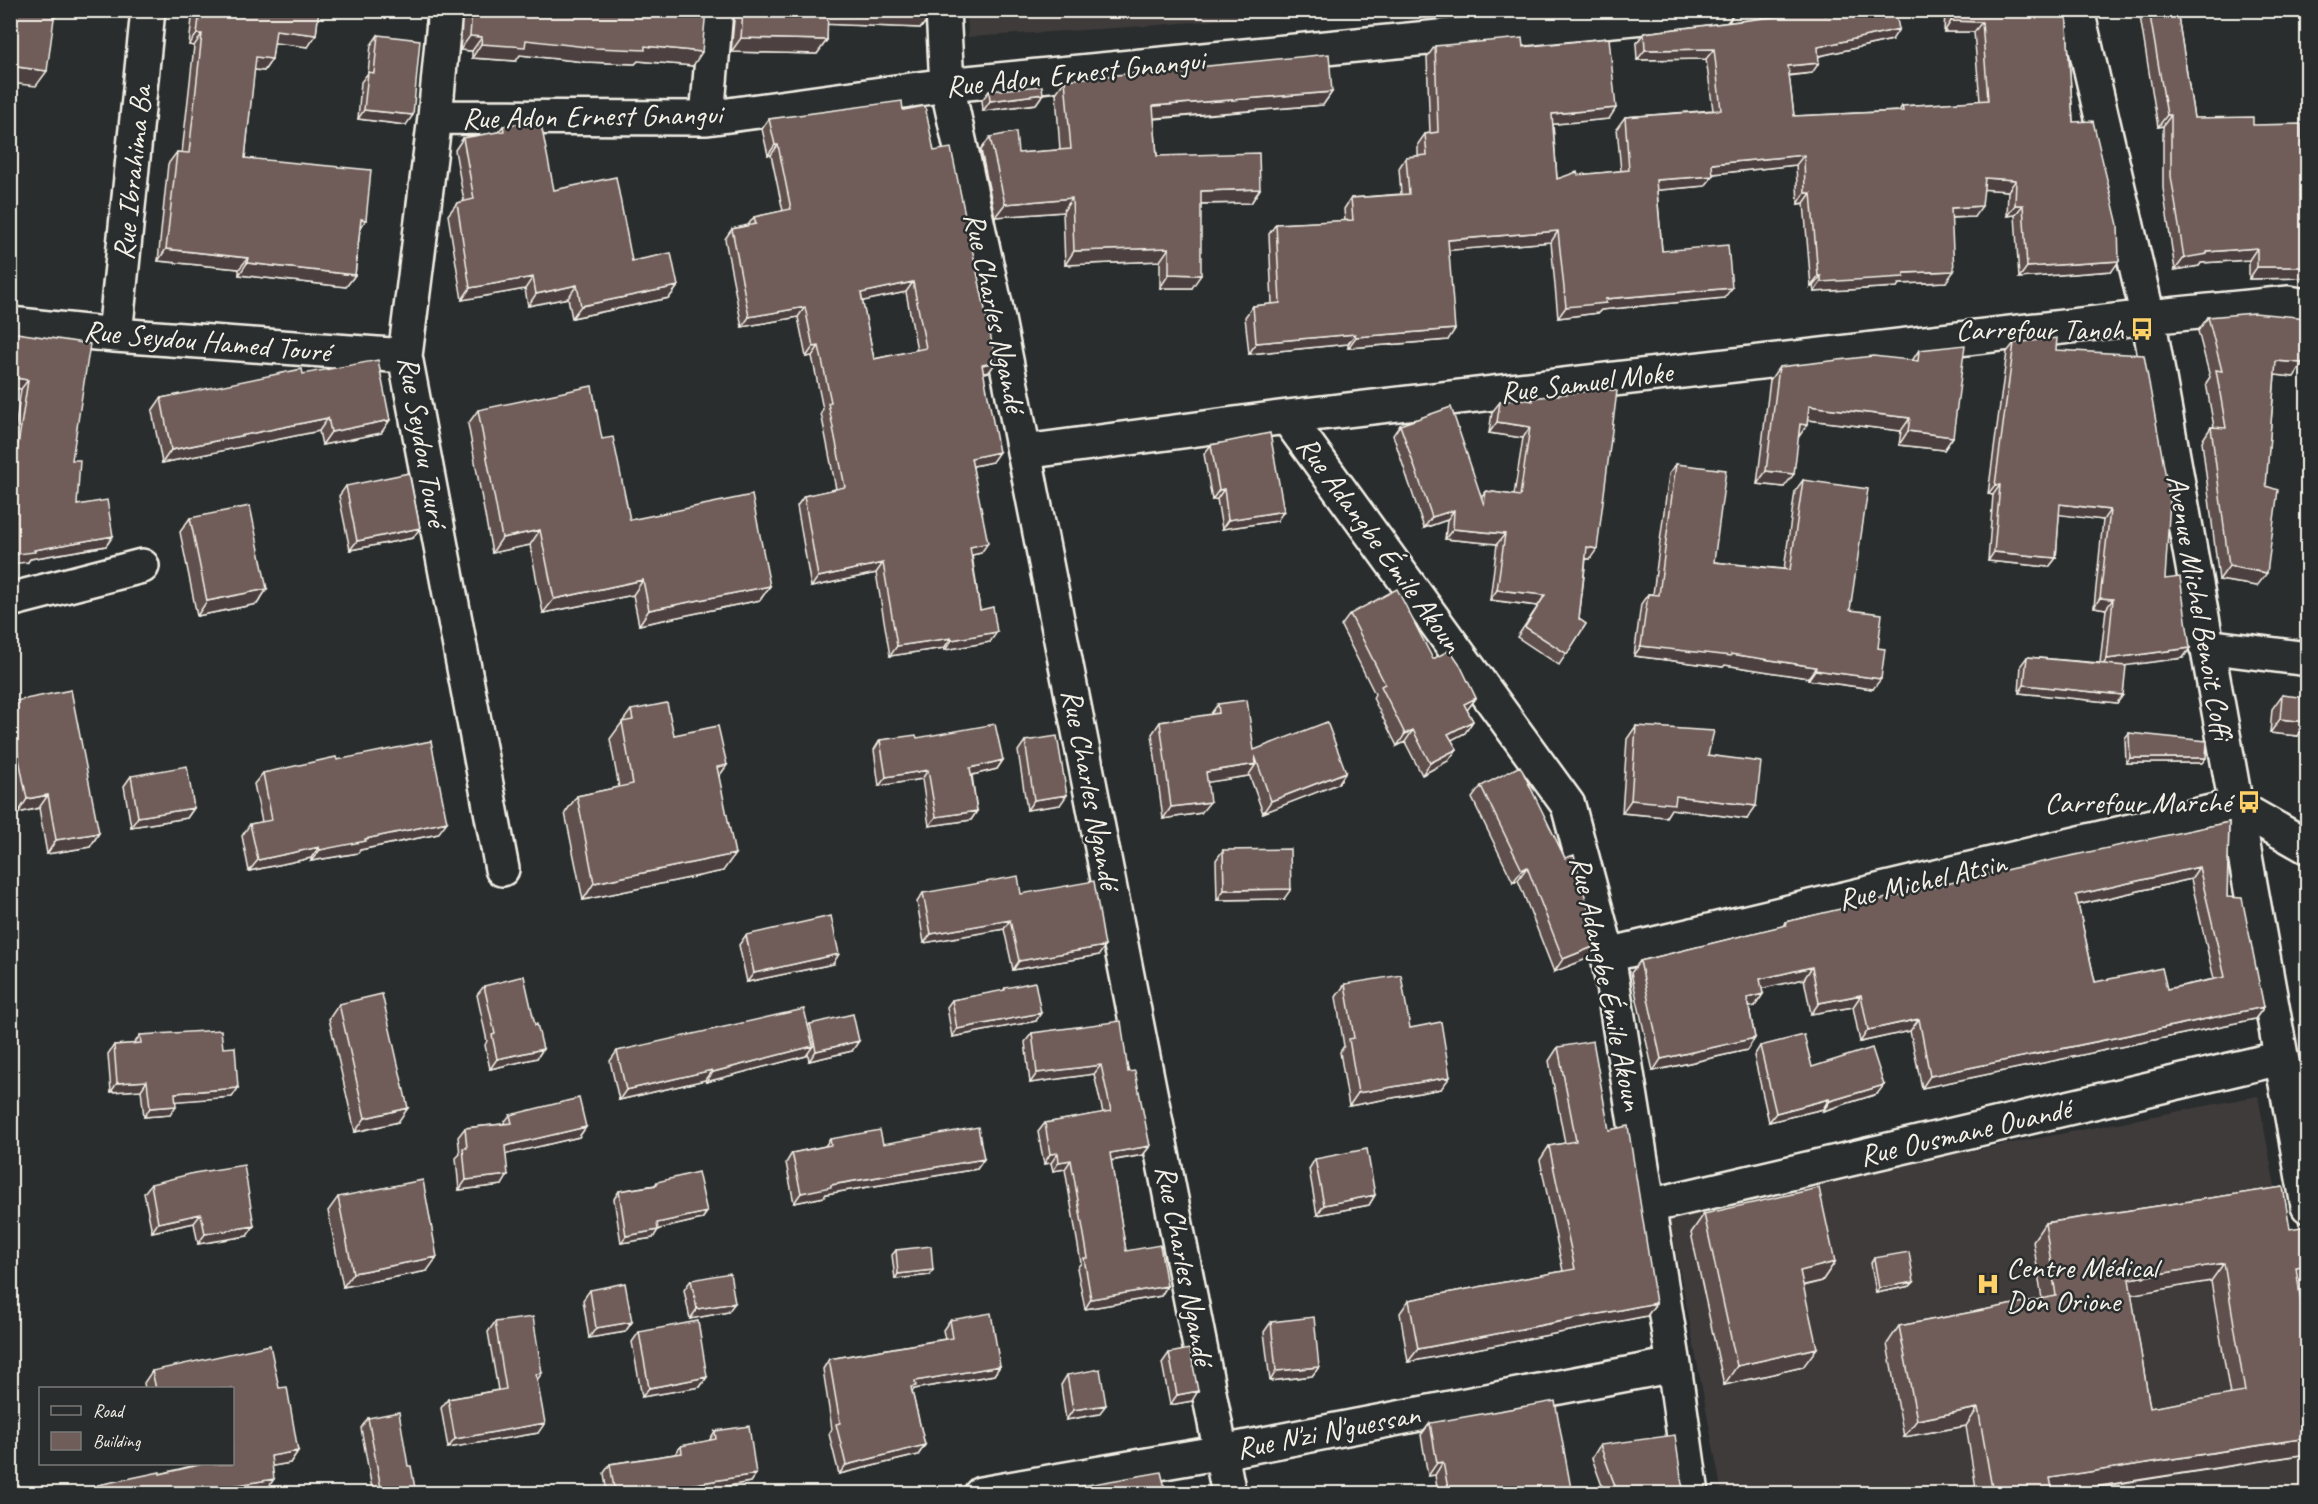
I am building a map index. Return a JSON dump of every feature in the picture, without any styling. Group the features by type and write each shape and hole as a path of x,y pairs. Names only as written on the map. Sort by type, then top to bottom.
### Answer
{"street":[{"name":"Rue Ibrahima Ba","path":"115,335 148,10"},
{"name":"Rue Seydou Touré","path":"446,10 405,356 502,869"},
{"path":"707,118 716,10"},
{"name":"Rue Charles Ngandé","path":"943,10 947,85 995,304 1229,1494"},
{"name":"Rue Adon Ernest Gnangui","path":"435,117 707,118 947,85 1715,10"},
{"name":"Avenue Michel Benoit Coffi","path":"2077,10 2148,317 2306,1187"},
{"name":"Rue Samuel Moke","path":"1024,452 1287,417 2148,317 2289,303 2307,306"},
{"name":"Rue Seydou Hamed Touré","path":"10,324 115,335 405,356"},
{"name":"Rue Adangbe Émile Akoun","path":"1287,417 1568,805 1608,955 1674,1365 1692,1494"},
{"path":"10,600 142,566"},
{"path":"2206,646 2307,659"},
{"path":"2236,806 2307,847"},
{"name":"Rue Michel Atsin","path":"1608,955 2236,806"},
{"name":"Rue Ousmane Ouandé","path":"1649,1206 2281,1058"},
{"name":"Rue N'zi N'guessan","path":"981,1494 1222,1452 1674,1365"}],"shaded area":[{"path":"967,10 1326,11 1146,26 968,37"},
{"name":"Centre Médical Don Orione","path":"2258,1096 2307,1358 2307,1492 2297,1494 1722,1493 1668,1209"}],"building":[{"path":"10,10 59,10 55,11 47,71 10,66"},
{"path":"200,10 319,10 316,35 276,30 272,59 256,57 245,158 371,170 366,220 361,219 355,275 247,263 248,258 166,249 177,152 189,153 202,34 197,34"},
{"path":"472,10 706,10 702,52 645,46 645,50 595,48 526,40 525,47 481,44 482,37 470,36"},
{"path":"743,10 828,10 827,40 741,38"},
{"path":"836,10 931,10 931,14"},
{"path":"1788,10 1825,10 1825,15 1847,10 1895,10 1899,29 1818,47 1819,63 1788,66 1794,116 1903,111 1902,106 1988,100 1982,22 1951,21 1952,10 2066,10 2073,122 2093,121 2118,225 2119,261 2027,267 2023,205 2015,205 2016,180 1985,178 1982,206 1951,208 1954,271 1904,273 1904,277 1821,282 1821,276 1818,276 1811,193 1805,193 1804,155 1712,164 1713,176 1656,180 1662,251 1728,245 1732,288 1605,299 1606,303 1566,307 1558,231 1448,240 1455,329 1356,337 1355,334 1256,343 1253,306 1280,303 1276,224 1353,220 1351,198 1409,194 1406,157 1427,155 1425,134 1438,132 1435,46 1522,38 1523,47 1609,38 1616,108 1552,114 1557,179 1577,172 1578,175 1629,170 1625,117 1721,110 1714,49 1645,50 1644,33 1788,15"},
{"path":"2149,10 2177,10 2194,118 2253,117 2253,125 2301,124 2307,187 2307,267 2257,267 2257,248 2207,252 2207,254 2184,258 2171,176 2171,115 2167,115"},
{"path":"378,35 420,40 413,115 364,110 368,72 374,73"},
{"path":"1329,54 1332,92 1153,106 1157,156 1259,153 1260,189 1201,191 1201,275 1169,274 1169,248 1074,251 1072,198 1005,204 990,137 1016,132 1018,153 1071,149 1065,80"},
{"path":"1042,86 1043,94 990,101 989,91"},
{"path":"902,101 903,110 925,106 934,151 951,148 996,362 982,365 999,452 971,458 988,543 970,547 980,610 993,607 997,632 897,646 883,563 818,577 804,496 845,487 819,346 813,347 805,307 749,317 732,229 756,224 754,217 791,209 778,145 775,145 769,119","holes":["913,282 926,348 874,359 861,293"]},
{"path":"541,124 554,190 616,177 632,261 671,253 678,286 581,306 577,285 536,294 533,277 470,288 457,203 474,199 463,138 504,131 503,126"},
{"path":"2254,313 2307,318 2303,363 2276,361 2266,486 2278,490 2267,573 2229,566 2211,427 2226,428 2216,370 2222,371 2208,317"},
{"path":"10,332 90,344 72,460 80,460 77,505 107,500 113,536 10,555 10,451 17,452 28,380 10,377"},
{"path":"2057,338 2056,350 2144,355 2170,500 2165,579 2180,577 2190,648 2107,659 2113,599 2100,598 2110,510 2060,504 2056,558 1994,552 2000,485 1995,485 2014,343"},
{"path":"1965,345 1953,437 1908,431 1910,418 1809,406 1807,425 1800,424 1794,474 1766,471 1779,367 1873,356 1918,361 1919,350"},
{"path":"378,360 390,420 331,432 328,418 171,450 161,398 302,369 303,374"},
{"path":"592,386 602,439 613,437 630,520 752,495 770,586 649,610 643,580 554,599 540,530 502,538 478,410"},
{"path":"1605,389 1617,391 1597,549 1587,547 1579,619 1586,624 1567,654 1525,627 1545,595 1497,590 1505,534 1453,529 1454,510 1432,517 1400,425 1451,407 1484,505 1486,491 1520,496 1530,427 1497,422 1500,402 1520,399 1533,401 1533,398"},
{"path":"1270,433 1284,511 1228,520 1224,489 1219,490 1211,445"},
{"path":"1676,464 1726,470 1714,562 1790,570 1803,480 1868,489 1850,610 1882,614 1878,648 1885,649 1881,679 1815,670 1816,667 1731,654 1731,656 1641,646 1648,594 1659,595"},
{"path":"409,473 420,528 357,541 346,486"},
{"path":"250,506 267,589 207,601 190,518"},
{"path":"1397,589 1433,659 1450,650 1476,698 1464,704 1473,721 1448,734 1457,749 1430,763 1413,730 1405,734 1381,686 1385,684 1350,614"},
{"path":"2027,657 2126,666 2123,695 2024,685"},
{"path":"71,690 99,833 56,840 48,795 27,799 10,714 10,702"},
{"path":"2282,695 2307,698 2307,722 2280,719"},
{"path":"1247,700 1254,750 1327,722 1346,772 1271,801 1255,756 1256,764 1206,772 1210,802 1171,807 1160,722 1219,713 1218,704"},
{"path":"667,703 674,735 718,726 727,765 717,767 735,854 594,883 577,796 633,784 622,722 633,720 631,710"},
{"path":"995,724 1003,760 970,768 977,811 936,817 928,770 886,777 880,740 916,735 917,738"},
{"path":"1636,726 1714,731 1708,755 1761,762 1756,806 1676,796 1675,804 1631,800"},
{"path":"2129,733 2207,741 2206,758 2130,758"},
{"path":"1057,736 1067,795 1034,800 1025,741"},
{"path":"431,741 447,822 365,839 366,841 320,850 319,847 258,860 250,824 272,820 263,773 336,757 337,760"},
{"path":"187,766 194,808 138,817 131,776"},
{"path":"1520,766 1565,858 1574,855 1598,945 1563,959 1527,867 1522,870 1481,786"},
{"path":"2229,822 2227,897 2242,898 2264,1007 1930,1076 1919,1019 1868,1030 1861,995 1819,1003 1812,967 1760,979 1763,994 1747,998 1755,1038 1661,1059 1640,961 1786,925 1785,922 2014,868","holes":["2199,867 2225,977 2167,989 2162,968 2095,982 2076,895"]},
{"path":"1290,849 1291,889 1224,890 1223,850"},
{"path":"1018,876 1021,894 1094,881 1105,946 1019,961 1010,920 931,934 923,893"},
{"path":"831,916 839,954 754,973 746,935"},
{"path":"1401,975 1410,1028 1441,1022 1450,1077 1358,1093 1349,1039 1354,1038 1345,984"},
{"path":"524,976 543,1049 497,1059 492,1035 495,1034 484,986"},
{"path":"1035,982 1041,1013 957,1029 952,1000"},
{"path":"382,994 408,1108 365,1118 339,1004"},
{"path":"804,1009 813,1046 713,1072 712,1070 626,1090 617,1051"},
{"path":"853,1014 859,1041 816,1051 810,1024"},
{"path":"1121,1021 1128,1072 1135,1071 1150,1146 1110,1153 1126,1251 1160,1245 1167,1286 1091,1299 1084,1258 1088,1258 1071,1160 1059,1162 1058,1153 1050,1154 1045,1123 1111,1111 1101,1065 1037,1073 1032,1033"},
{"path":"221,1030 223,1048 235,1047 238,1088 175,1093 176,1106 150,1108 147,1081 117,1083 114,1045 141,1043 140,1035"},
{"path":"1804,1035 1812,1067 1872,1048 1884,1085 1830,1101 1829,1099 1776,1113 1760,1046"},
{"path":"1593,1041 1609,1130 1628,1126 1656,1303 1418,1349 1409,1300 1575,1269 1549,1146 1576,1141 1558,1047"},
{"path":"579,1098 586,1127 505,1146 508,1175 466,1180 463,1148 467,1148 465,1128 512,1123 510,1115"},
{"path":"978,1127 984,1159 831,1185 831,1187 801,1193 792,1153 831,1145 830,1139 880,1130 883,1144"},
{"path":"1367,1149 1375,1195 1324,1205 1315,1159"},
{"path":"244,1165 254,1226 205,1234 201,1214 158,1223 151,1184 194,1173"},
{"path":"698,1172 707,1212 657,1223 658,1230 626,1236 619,1191 657,1185 657,1182"},
{"path":"423,1180 437,1257 353,1273 338,1197"},
{"path":"2283,1187 2290,1229 2307,1226 2307,1265 2296,1267 2307,1346 2307,1438 2050,1478 2053,1493 2051,1494 1993,1494 1978,1408 1917,1420 1899,1326 2056,1296 2045,1223","holes":["2224,1263 2245,1392 2150,1408 2129,1279"]},
{"path":"1819,1188 1835,1262 1800,1271 1817,1348 1737,1366 1704,1214"},
{"path":"931,1246 933,1270 898,1274 896,1250"},
{"path":"1909,1252 1914,1282 1879,1288 1874,1258"},
{"path":"730,1273 735,1303 697,1309 691,1280"},
{"path":"625,1283 632,1322 596,1328 590,1290"},
{"path":"991,1313 1000,1366 915,1381 916,1386 911,1387 925,1445 846,1465 836,1424 840,1423 829,1359 953,1338 950,1320"},
{"path":"533,1317 542,1373 536,1374 545,1423 455,1439 448,1399 506,1389 495,1322"},
{"path":"1314,1317 1319,1367 1276,1371 1271,1322"},
{"path":"698,1321 707,1377 649,1388 639,1332"},
{"path":"270,1345 279,1388 287,1387 298,1451 271,1456 274,1479 209,1490 210,1494 100,1494 98,1485 199,1465 234,1465 234,1387 156,1387 152,1371"},
{"path":"1190,1349 1198,1391 1177,1395 1169,1353"},
{"path":"1100,1369 1106,1405 1073,1410 1067,1375"},
{"path":"1555,1401 1572,1494 1449,1494 1443,1462 1437,1463 1430,1423"},
{"path":"399,1412 408,1466 411,1466 416,1494 382,1494 368,1418"},
{"path":"749,1426 756,1474 659,1490 659,1494 615,1494 610,1464 682,1453 681,1446 716,1439 715,1431"},
{"path":"1675,1435 1682,1484 1686,1494 1618,1494 1600,1445"},
{"path":"1161,1472 1165,1488 1172,1487 1173,1494 1036,1494"}],"place":[{"name":"Carrefour Tanoh","path":"2142,329"},
{"name":"Carrefour Marché","path":"2249,802"},
{"name":"Centre Médical Don Orione","path":"1988,1284"}]}
